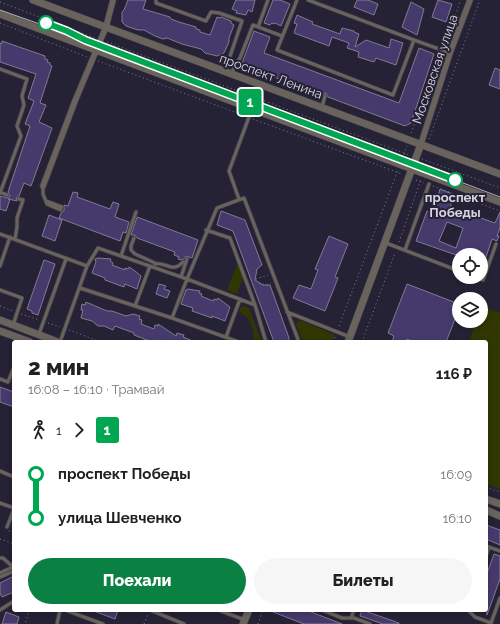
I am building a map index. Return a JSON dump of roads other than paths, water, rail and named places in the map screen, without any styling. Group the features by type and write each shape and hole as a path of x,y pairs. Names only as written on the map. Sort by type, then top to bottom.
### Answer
{"street":[{"name":"проспект Ленина","path":"33,0 500,174"},
{"path":"43,186 75,100 106,27 113,0"},
{"name":"Московская улица","path":"421,144 450,53 470,0"},
{"path":"0,14 500,202"},
{"path":"349,339 421,144"},
{"path":"0,320 53,340"},
{"path":"0,331 23,340"},
{"path":"488,500 500,504"},
{"path":"488,511 500,516"},
{"path":"244,622 248,612"}],"lane":[{"path":"156,0 156,3 206,21 211,12 219,12 242,21 228,73"},
{"path":"258,27 268,0"},
{"path":"297,0 276,50 393,95 414,40"},
{"path":"308,0 450,53"},
{"path":"228,73 240,58 253,25 282,36"},
{"path":"0,69 27,79 22,96 24,105 17,126 21,136 0,193 7,195"},
{"path":"332,78 334,72"},
{"path":"322,108 325,96"},
{"path":"240,199 229,171 249,118"},
{"path":"405,250 429,184"},
{"path":"43,186 43,194 46,201 62,208"},
{"path":"172,318 206,230 217,208 244,198 298,340"},
{"path":"15,239 17,218 23,200 18,199"},
{"path":"121,256 136,212"},
{"path":"206,230 230,238 255,305 265,340"},
{"path":"0,234 87,266"},
{"path":"0,266 10,237"},
{"path":"134,238 131,250 135,254 155,263 174,268 178,267 183,262"},
{"path":"384,242 452,268"},
{"path":"488,266 496,244"},
{"path":"60,340 87,266 98,248 154,267 255,305"},
{"path":"39,335 66,258"},
{"path":"181,277 187,259"},
{"path":"154,267 155,263"},
{"path":"135,306 150,266"},
{"path":"80,288 234,340"},
{"path":"0,290 22,298 13,325"},
{"path":"226,337 240,299"},
{"path":"287,312 349,339"},
{"path":"0,379 8,382 12,372"},
{"path":"0,471 12,476"},
{"path":"0,503 12,508"},
{"path":"7,528 12,514"},
{"path":"488,546 500,551"},
{"path":"0,558 3,558 12,565"},
{"path":"0,573 12,567"},
{"path":"0,577 12,572"},
{"path":"470,612 475,617 491,624 500,598"},
{"path":"0,610 12,602"},
{"path":"57,624 60,612"},
{"path":"70,612 103,624"},
{"path":"155,612 184,624"},
{"path":"222,612 244,622"},
{"path":"328,612 342,618 351,618 370,624"},
{"path":"351,618 353,612"}],"tram line":[{"path":"0,10 99,45 500,197"},
{"name":"1","path":"46,23 85,40 455,180"}],"place":[{"name":"проспект Победы","path":"455,180"}]}
